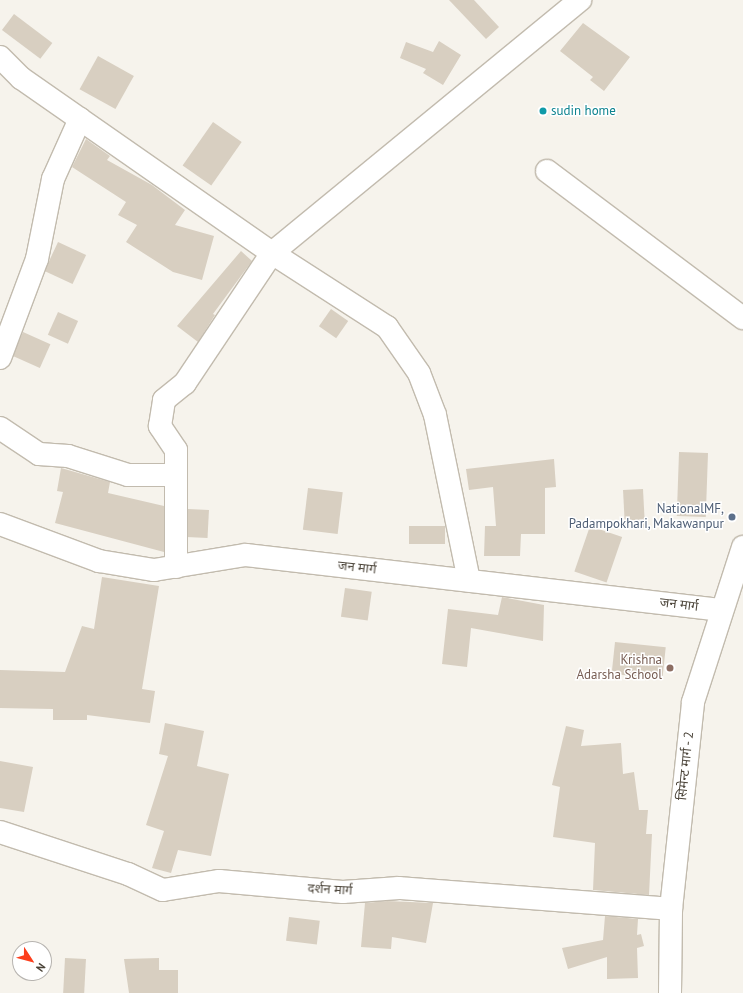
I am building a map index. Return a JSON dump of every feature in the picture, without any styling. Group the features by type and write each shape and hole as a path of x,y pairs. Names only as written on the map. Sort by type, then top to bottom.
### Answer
{"street":[{"path":"176,567 176,450 160,426 164,400 185,383 272,253 580,0"},
{"path":"0,57 21,78 272,253 387,328 419,373 435,415 469,581"},
{"path":"0,358 37,259 54,179 80,119"},
{"path":"547,171 743,318"},
{"path":"0,428 39,454 68,456 128,475 176,475"},
{"name":"जन मार्ग","path":"0,524 99,561 154,570 246,555 720,610"},
{"name":"सिमेन्ट मार्ग - 2","path":"670,993 671,909 693,702 720,610 743,547"},
{"name":"दर्शन मार्ग","path":"0,832 128,874 163,890 219,881 343,892 399,888 671,909"}],"building":[{"path":"449,0 474,0 499,27 486,39"},
{"path":"14,14 52,43 40,59 2,30"},
{"path":"583,23 630,57 604,91 590,80 593,77 560,51"},
{"path":"439,41 461,55 443,85 423,73 426,69 400,58 406,42 433,52"},
{"path":"98,56 134,76 115,109 80,89"},
{"path":"213,122 242,142 211,185 183,165"},
{"path":"86,139 110,156 107,160 152,185 185,210 175,225 214,236 202,280 173,272 126,242 137,225 118,215 126,202 72,167"},
{"path":"58,242 86,255 73,284 44,271"},
{"path":"241,251 252,261 213,314 215,315 198,342 177,326"},
{"path":"331,309 348,321 336,338 319,326"},
{"path":"58,312 78,321 68,344 48,335"},
{"path":"23,332 50,344 40,368 12,356"},
{"path":"679,452 708,453 706,517 677,516"},
{"path":"554,459 556,487 545,488 545,534 521,534 520,556 484,556 485,526 496,526 493,487 469,490 466,469"},
{"path":"61,468 110,482 108,493 164,506 164,552 55,523 63,492 57,491"},
{"path":"308,488 343,492 338,534 303,530"},
{"path":"643,489 645,528 625,529 623,490"},
{"path":"188,509 209,510 208,538 187,537"},
{"path":"409,526 445,526 445,544 409,544"},
{"path":"590,526 622,537 607,582 574,571"},
{"path":"102,577 159,586 142,689 155,691 150,723 87,715 87,720 53,720 53,709 0,708 0,670 65,672 82,626 94,629"},
{"path":"345,588 372,592 368,620 341,617"},
{"path":"502,597 544,605 543,641 471,628 467,667 442,664 448,609 498,615"},
{"path":"615,642 666,647 662,679 612,674"},
{"path":"165,723 204,731 197,766 229,774 211,856 178,850 171,873 152,868 164,831 146,825 168,756 159,754"},
{"path":"566,726 584,730 581,746 621,743 623,774 634,772 639,810 648,810 646,834 652,834 649,895 593,890 595,843 553,837 560,787 552,785"},
{"path":"0,761 33,767 24,812 0,808"},
{"path":"387,901 433,903 426,943 392,937 391,949 361,947 365,903"},
{"path":"605,916 638,919 637,935 641,934 644,946 637,948 638,978 607,979 607,957 568,969 562,948 603,940"},
{"path":"289,917 320,921 317,945 286,941"},
{"path":"65,958 86,959 84,993 63,993"},
{"path":"159,958 159,970 178,970 178,993 129,993 124,959"}],"place":[{"name":"sudin home","path":"543,111"},
{"name":"NationalMF, Padampokhari, Makawanpur","path":"732,517"},
{"name":"Krishna Adarsha School","path":"670,668"}]}
